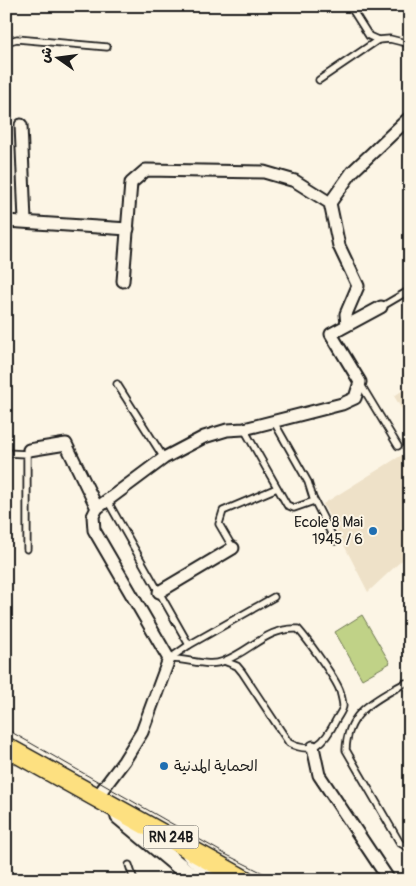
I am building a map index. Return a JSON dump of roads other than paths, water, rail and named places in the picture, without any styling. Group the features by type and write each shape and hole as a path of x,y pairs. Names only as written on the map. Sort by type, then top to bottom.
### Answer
{"main road":[{"name":"RN 24B","path":"6,747 96,798 172,837 245,880"},
{"path":"96,798 196,880"},
{"path":"172,837 218,880"}],"street":[{"path":"330,203 352,172 410,117"},
{"path":"21,125 25,221"},
{"path":"123,281 131,183 146,170 264,172 295,180 330,203 339,246 358,286 346,314 347,325"},
{"path":"6,221 128,229"},
{"path":"96,798 124,761 142,732 169,659 94,530 92,516 97,508 164,458 204,437 227,430 244,429 274,422 342,404 355,398 360,382 331,334 381,307"},
{"path":"29,450 66,444 97,508"},
{"path":"159,592 232,548"},
{"path":"313,747 319,775 389,880"}],"lane":[{"path":"350,6 369,36 378,40"},
{"path":"319,80 378,40 390,38 410,41"},
{"path":"6,42 17,39 108,47"},
{"path":"381,307 410,290"},
{"path":"360,382 398,446"},
{"path":"117,384 164,458"},
{"path":"274,422 308,482 314,500 335,540"},
{"path":"244,429 277,488 290,507 298,507 314,500"},
{"path":"6,454 27,454 27,550"},
{"path":"232,548 219,524 223,511 277,488"},
{"path":"107,500 189,645"},
{"path":"169,659 189,645 274,597"},
{"path":"169,659 182,659 210,664 224,661 272,632 286,628 298,629 308,640 339,688 343,706 329,735 313,747 300,748 289,743 242,672 237,666 224,661"},
{"path":"405,683 362,708 346,739 346,750 400,843 410,850"},
{"path":"128,865 134,880"}],"tram line":[{"path":"6,729 225,854 277,880"}],"place":[{"name":"Ecole 8 Mai 1945 / 6","path":"373,531"},
{"name":"الحماية المدنية","path":"164,766"}]}
